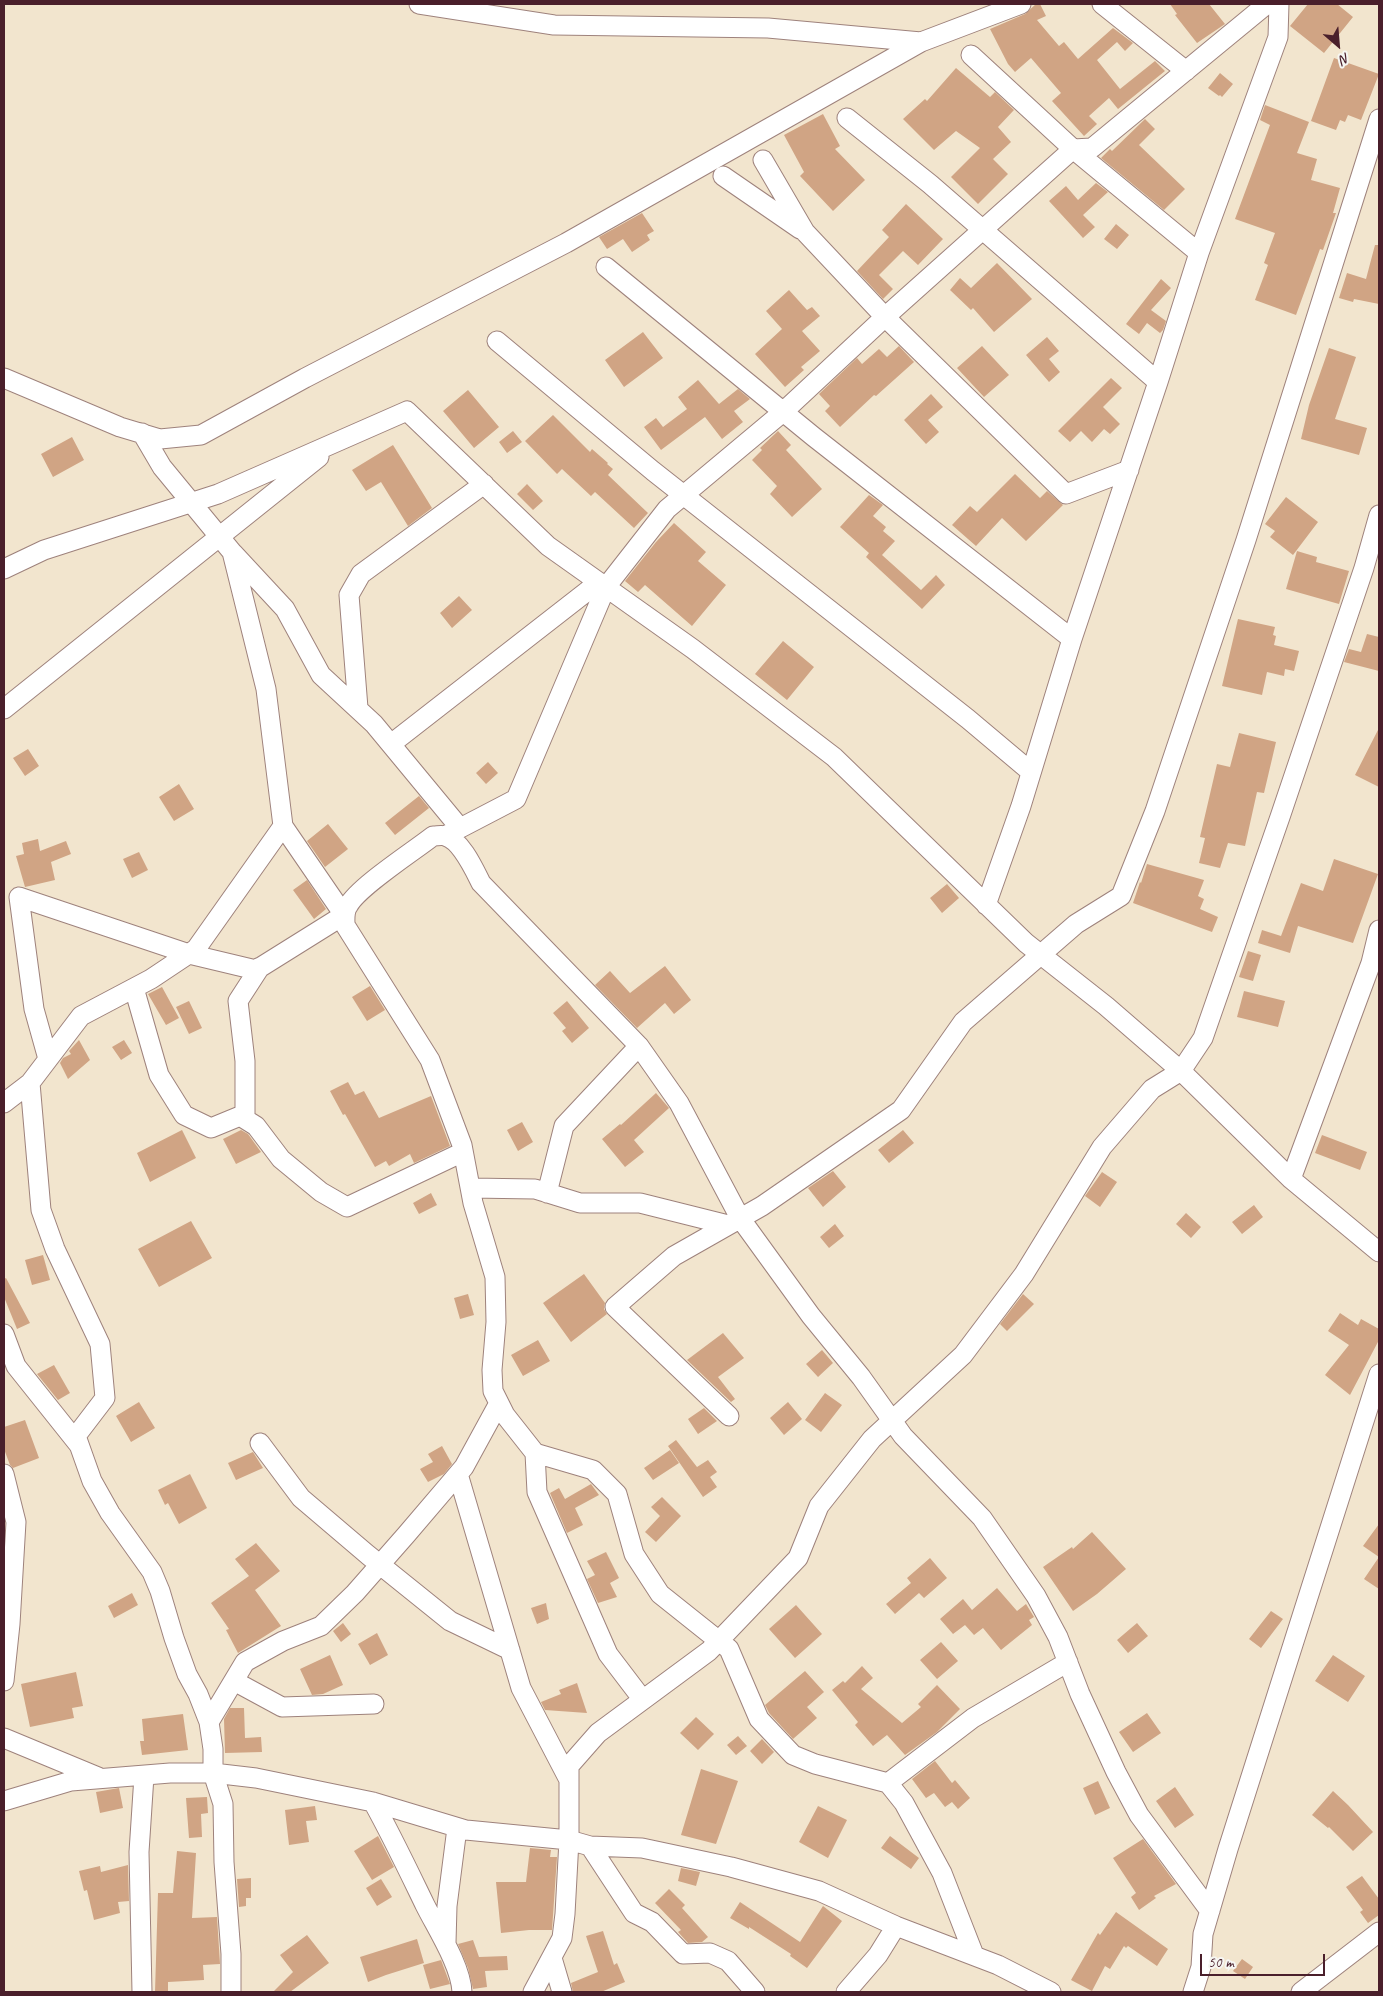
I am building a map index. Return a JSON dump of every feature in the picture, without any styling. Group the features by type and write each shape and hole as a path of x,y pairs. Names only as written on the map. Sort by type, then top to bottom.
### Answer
{"street":[{"path":"418,4 554,25 768,28 921,42"},
{"path":"4,378 120,427 160,439 201,435 313,374 566,243 921,42 1021,4"},
{"path":"1102,4 1186,71"},
{"path":"391,744 602,585 668,510 783,412 885,317 1073,149 1092,148 1268,4"},
{"path":"986,904 1031,772 1072,639 1199,253 1278,37 1279,4"},
{"path":"971,55 1073,149 1199,253"},
{"path":"847,118 930,184 1158,382"},
{"path":"729,1416 615,1307 674,1256 762,1206 901,1110 963,1022 1076,924 1121,896 1155,811 1246,540 1379,119"},
{"path":"764,160 805,232"},
{"path":"723,176 805,232 885,317 1066,494 1129,470"},
{"path":"606,267 783,412 1072,639"},
{"path":"497,341 684,496 968,719 1031,772"},
{"path":"4,569 44,550 218,494 406,411 548,546 693,649 834,757 1040,954 1106,1006 1181,1071 1292,1180 1379,1252"},
{"path":"142,433 162,467 232,552 285,609 321,675 358,708 391,744 453,832 454,841 468,858 481,882 639,1046 679,1103 734,1222 860,1377 903,1436 982,1518 1036,1596 1058,1637 1116,1772 1139,1815 1210,1911"},
{"path":"4,709 338,441"},
{"path":"358,708 349,595 361,574 484,484"},
{"path":"533,1992 562,1938 569,1840 569,1766 598,1733 709,1651 798,1558 819,1506 872,1438 963,1355 1024,1274 1102,1147 1152,1089 1181,1071 1203,1038 1364,568 1379,515"},
{"path":"232,552 266,689 283,826 344,915"},
{"path":"602,585 516,799 453,832 433,836 367,886 348,905 344,915 345,925 430,1060 463,1152 495,1277 496,1322 493,1391 505,1415 535,1453 537,1492 608,1654 643,1700"},
{"path":"4,1103 30,1083 81,1016 134,988 196,949 283,826"},
{"path":"48,1059 34,1009 19,897 189,954 256,970 344,915"},
{"path":"1292,1180 1371,963 1379,930"},
{"path":"134,988 159,1074 184,1115 211,1128 245,1114 245,1062 238,1001 260,968"},
{"path":"546,1193 564,1126 639,1046"},
{"path":"30,1083 41,1210 55,1249 100,1344 105,1398 76,1436 92,1481 110,1513 152,1572 187,1674 198,1694 209,1722 213,1773 223,1804 224,1862 231,1954 231,1992"},
{"path":"240,1116 256,1126 281,1159 321,1192 347,1208 463,1152"},
{"path":"471,1188 535,1189 580,1203 640,1203 734,1222"},
{"path":"4,1334 16,1366 79,1445"},
{"path":"1193,1992 1201,1967 1203,1934 1379,1374"},
{"path":"209,1722 246,1662 283,1641 321,1626 355,1593 458,1474 499,1403"},
{"path":"260,1443 301,1498 450,1622 510,1650"},
{"path":"535,1453 593,1470 617,1494 634,1554 660,1594 729,1649 759,1719 793,1755 814,1764 888,1783 904,1803 942,1873 974,1955"},
{"path":"4,1474 16,1522 10,1624 5,1655 4,1681"},
{"path":"458,1474 521,1688 569,1780"},
{"path":"888,1783 973,1718 1068,1662"},
{"path":"234,1681 282,1707 374,1704"},
{"path":"4,1738 101,1779"},
{"path":"4,1801 71,1781 144,1776 170,1772 213,1773 256,1778 373,1802 457,1828 569,1840 590,1846 642,1848 731,1867 819,1891 896,1926 998,1964 1050,1992"},
{"path":"142,1992 139,1852 144,1776"},
{"path":"373,1802 403,1856 446,1944 462,1992"},
{"path":"446,1944 447,1906 457,1828"},
{"path":"590,1846 634,1913 652,1922 683,1954 710,1953 728,1961 755,1992"},
{"path":"846,1992 878,1955 896,1926"},
{"path":"1301,1992 1379,1932"},
{"path":"552,1958 562,1992"}],"building":[{"path":"1036,4 1040,4 1046,16 1037,20 1059,46 1064,42 1078,59 1113,28 1133,43 1125,51 1117,42 1097,60 1120,89 1155,61 1165,71 1118,109 1109,98 1089,116 1097,124 1084,136 1052,101 1061,93 1031,58 1015,72 1008,64 990,29 1025,14"},
{"path":"1170,4 1209,4 1225,24 1197,43 1175,15 1177,14"},
{"path":"1308,4 1337,4 1353,17 1324,53 1290,26"},
{"path":"1334,58 1379,74 1361,120 1348,115 1345,122 1340,120 1336,130 1311,121"},
{"path":"956,68 990,97 995,92 1014,110 998,127 1011,142 993,159 1008,174 978,204 951,177 980,148 956,131 934,150 903,119 925,99 927,101"},
{"path":"1220,73 1233,84 1222,97 1208,88"},
{"path":"1265,105 1309,122 1297,153 1317,159 1311,180 1340,188 1333,213 1336,213 1323,250 1320,249 1296,315 1255,300 1268,265 1264,263 1275,233 1235,219 1270,125 1260,120"},
{"path":"823,114 840,146 835,149 865,180 833,211 800,176 804,172 784,135"},
{"path":"1145,119 1155,129 1139,145 1185,189 1164,210 1101,158 1110,149 1112,151"},
{"path":"1096,183 1108,192 1083,215 1095,227 1083,238 1049,201 1066,186 1078,200"},
{"path":"906,204 943,239 918,265 903,251 879,275 893,289 883,299 857,271 889,237 882,230"},
{"path":"642,213 654,231 647,235 650,240 632,252 623,239 607,249 599,237"},
{"path":"1116,224 1129,235 1117,249 1104,239"},
{"path":"1375,245 1379,245 1379,304 1354,299 1353,302 1339,298 1347,273 1366,279"},
{"path":"997,263 1032,299 994,332 973,308 971,310 950,290 960,278 971,288"},
{"path":"1161,279 1171,288 1151,310 1166,321 1163,330 1160,333 1147,323 1139,334 1126,324"},
{"path":"789,290 807,310 812,307 820,316 802,331 820,351 801,367 804,370 785,387 755,354 782,329 766,311"},
{"path":"643,332 663,358 624,387 605,360"},
{"path":"1047,337 1059,351 1049,359 1060,372 1049,382 1026,355"},
{"path":"899,346 914,362 876,396 874,395 840,427 825,411 830,406 819,394 857,358 862,364 879,349 887,357"},
{"path":"982,346 1009,375 984,397 957,368"},
{"path":"1329,348 1356,357 1335,419 1367,428 1359,455 1301,439 1309,405"},
{"path":"1111,378 1122,388 1103,407 1120,424 1110,434 1104,429 1092,442 1081,431 1070,442 1058,431"},
{"path":"698,380 719,404 738,389 750,399 734,411 743,422 722,439 705,417 661,450 644,427 656,418 663,427 687,409 678,397"},
{"path":"468,390 499,427 474,448 443,411"},
{"path":"931,394 943,407 928,420 939,432 926,444 904,420"},
{"path":"553,415 590,452 592,449 608,463 613,469 608,475 648,513 634,528 595,492 591,496 562,469 557,474 525,441"},
{"path":"513,431 522,442 507,453 499,442"},
{"path":"778,431 791,445 786,450 822,489 792,517 770,494 777,486 752,460 762,450 760,448"},
{"path":"72,437 84,460 53,477 41,454"},
{"path":"393,445 432,508 408,526 381,482 366,491 352,470"},
{"path":"1015,474 1040,498 1047,491 1063,505 1026,541 1002,518 976,546 952,525 970,506 977,512"},
{"path":"527,484 543,501 533,510 517,494"},
{"path":"869,495 883,505 873,516 886,527 883,531 895,541 882,555 921,590 936,575 945,585 922,609 866,557 869,553 840,527"},
{"path":"1286,497 1318,522 1293,555 1270,537 1275,531 1265,524"},
{"path":"674,523 706,552 698,561 726,585 692,626 645,585 638,592 625,581"},
{"path":"1297,551 1317,557 1316,562 1349,571 1339,604 1286,589"},
{"path":"459,596 472,610 452,628 440,613"},
{"path":"1238,619 1275,627 1273,635 1276,636 1274,645 1299,651 1294,671 1285,669 1284,676 1267,672 1262,695 1222,686"},
{"path":"1367,634 1379,637 1379,671 1344,662 1349,649 1361,652"},
{"path":"783,641 814,667 787,700 755,674"},
{"path":"1379,728 1379,787 1355,775"},
{"path":"1239,733 1276,742 1264,793 1257,792 1245,846 1228,843 1220,868 1199,863 1205,838 1200,837 1217,764 1230,767"},
{"path":"28,749 39,766 25,776 13,758"},
{"path":"488,762 498,773 486,784 476,773"},
{"path":"179,784 194,809 174,821 159,797"},
{"path":"419,796 429,808 395,835 385,823"},
{"path":"328,824 348,849 325,867 307,841"},
{"path":"38,839 40,851 66,841 71,854 51,862 55,880 25,887 16,856 24,854 22,843"},
{"path":"139,852 148,870 132,878 123,859"},
{"path":"1334,859 1378,874 1353,943 1298,926 1290,953 1258,943 1262,930 1281,936 1301,883 1323,891"},
{"path":"1147,864 1204,880 1198,896 1204,899 1200,909 1218,917 1212,932 1133,903"},
{"path":"307,880 326,909 314,919 293,890"},
{"path":"947,884 959,898 942,913 930,898"},
{"path":"1248,951 1261,955 1253,981 1239,977"},
{"path":"665,966 691,1000 674,1014 665,1003 637,1028 595,985 610,971 630,993"},
{"path":"370,986 385,1010 367,1021 352,997"},
{"path":"162,987 179,1018 166,1025 148,994"},
{"path":"1244,991 1285,1001 1278,1027 1237,1017"},
{"path":"189,1001 202,1028 189,1034 176,1007"},
{"path":"567,1001 589,1028 572,1043 562,1031 566,1028 553,1013"},
{"path":"79,1040 90,1060 68,1079 60,1063 63,1058 71,1054 69,1051"},
{"path":"124,1040 132,1053 121,1060 112,1047"},
{"path":"348,1082 355,1095 364,1091 379,1118 431,1096 450,1146 414,1163 410,1154 389,1166 386,1161 375,1167 330,1091"},
{"path":"656,1093 669,1108 634,1140 644,1152 625,1167 602,1139 621,1125"},
{"path":"522,1122 533,1142 518,1151 507,1130"},
{"path":"182,1130 196,1158 150,1182 137,1153"},
{"path":"241,1130 248,1134 261,1152 236,1164 223,1139"},
{"path":"903,1130 914,1143 889,1163 878,1150"},
{"path":"1322,1135 1367,1152 1360,1170 1315,1153"},
{"path":"833,1171 846,1187 823,1207 808,1188"},
{"path":"1102,1172 1117,1182 1100,1207 1085,1196"},
{"path":"431,1193 437,1205 419,1214 413,1203"},
{"path":"1254,1205 1263,1217 1242,1234 1232,1222"},
{"path":"1186,1213 1201,1227 1191,1238 1176,1224"},
{"path":"191,1221 212,1258 159,1287 138,1249"},
{"path":"835,1224 844,1236 829,1248 820,1237"},
{"path":"43,1255 50,1280 32,1285 25,1260"},
{"path":"584,1274 605,1303 604,1309 607,1314 571,1342 543,1303"},
{"path":"6,1278 30,1323 17,1329 4,1297 4,1279"},
{"path":"468,1294 474,1315 460,1319 454,1298"},
{"path":"1023,1294 1034,1304 1007,1331 1000,1324"},
{"path":"1340,1313 1358,1325 1361,1319 1379,1329 1379,1340 1350,1395 1325,1375 1349,1345 1328,1331"},
{"path":"723,1333 744,1358 718,1377 735,1399 731,1402 687,1360"},
{"path":"538,1340 550,1361 523,1376 511,1355"},
{"path":"822,1350 833,1363 818,1377 806,1364"},
{"path":"54,1365 70,1393 58,1400 37,1374"},
{"path":"825,1393 842,1405 821,1432 805,1420"},
{"path":"139,1402 155,1428 131,1442 116,1416"},
{"path":"788,1402 802,1419 784,1435 770,1418"},
{"path":"704,1408 717,1421 698,1434 688,1419"},
{"path":"25,1420 39,1458 13,1468 4,1449 4,1427"},
{"path":"676,1440 697,1467 708,1460 717,1472 710,1477 717,1487 703,1497 668,1446"},
{"path":"442,1446 452,1464 444,1474 428,1482 420,1469 433,1462 428,1454"},
{"path":"670,1450 679,1463 653,1480 644,1468"},
{"path":"253,1452 263,1468 236,1480 228,1463"},
{"path":"190,1474 207,1508 179,1524 168,1503 165,1505 158,1490"},
{"path":"591,1484 599,1495 575,1508 583,1525 567,1533 550,1493 559,1488 565,1499"},
{"path":"662,1497 681,1516 656,1542 645,1532 660,1516 651,1507"},
{"path":"1379,1524 1379,1557 1363,1546"},
{"path":"1092,1532 1126,1569 1097,1594 1073,1611 1043,1567 1072,1547 1073,1549"},
{"path":"256,1543 280,1571 255,1590 281,1626 238,1653 226,1630 229,1629 211,1603 249,1576 235,1559"},
{"path":"606,1552 619,1578 610,1583 617,1597 598,1603 587,1579 595,1575 587,1561"},
{"path":"1379,1557 1379,1589 1364,1579"},
{"path":"930,1558 947,1578 924,1598 919,1593 895,1614 886,1604 911,1583 907,1578"},
{"path":"997,1588 1017,1611 1026,1604 1034,1617 1029,1620 1032,1625 1001,1650 983,1628 974,1635 965,1625 953,1634 940,1619 963,1599 972,1610"},
{"path":"132,1593 138,1605 114,1618 108,1606"},
{"path":"546,1603 549,1619 537,1624 531,1608"},
{"path":"796,1605 822,1634 795,1658 769,1629"},
{"path":"1271,1611 1283,1619 1261,1648 1249,1639"},
{"path":"343,1623 351,1634 341,1642 333,1631"},
{"path":"1137,1623 1148,1636 1128,1653 1117,1640"},
{"path":"377,1633 388,1655 370,1665 358,1644"},
{"path":"941,1642 958,1661 937,1679 920,1660"},
{"path":"330,1655 343,1685 323,1694 312,1695 300,1669"},
{"path":"1333,1655 1365,1676 1348,1702 1315,1681"},
{"path":"862,1666 873,1678 861,1689 902,1723 921,1707 918,1704 937,1685 960,1709 937,1732 905,1755 887,1735 873,1746 855,1725 858,1722 832,1690 843,1681 845,1683"},
{"path":"805,1671 824,1692 807,1707 817,1718 793,1739 769,1713 765,1705"},
{"path":"76,1672 83,1706 72,1708 74,1718 30,1727 21,1684"},
{"path":"577,1683 587,1713 545,1710 541,1702 561,1694 559,1690"},
{"path":"230,1708 244,1708 245,1738 261,1737 262,1752 225,1753 224,1719"},
{"path":"1147,1713 1161,1733 1133,1752 1119,1732"},
{"path":"183,1714 188,1750 142,1755 140,1741 144,1741 142,1719"},
{"path":"696,1717 714,1734 698,1750 680,1733"},
{"path":"738,1736 747,1746 736,1755 727,1745"},
{"path":"762,1739 774,1752 762,1764 750,1751"},
{"path":"935,1761 952,1783 955,1780 970,1798 958,1809 952,1802 945,1807 934,1793 926,1798 912,1779"},
{"path":"701,1769 738,1781 716,1844 681,1835"},
{"path":"1098,1781 1110,1808 1095,1815 1083,1788"},
{"path":"1175,1787 1194,1815 1175,1828 1156,1801"},
{"path":"119,1788 123,1808 100,1813 96,1792"},
{"path":"1333,1791 1373,1832 1353,1851 1329,1827 1312,1815"},
{"path":"207,1797 208,1813 201,1814 202,1837 189,1838 186,1798"},
{"path":"315,1806 317,1820 306,1821 309,1842 289,1845 285,1810"},
{"path":"818,1806 847,1820 828,1858 799,1842"},
{"path":"378,1836 394,1867 372,1880 354,1851"},
{"path":"890,1836 919,1858 911,1869 881,1848"},
{"path":"1143,1839 1176,1884 1154,1896 1156,1898 1139,1910 1131,1897 1136,1893 1113,1858"},
{"path":"530,1848 551,1850 550,1857 557,1857 552,1930 501,1933 496,1882 526,1882"},
{"path":"177,1851 196,1853 192,1918 217,1917 220,1964 203,1965 204,1980 168,1982 168,1992 155,1992 158,1893 173,1893"},
{"path":"128,1865 129,1901 118,1902 120,1913 94,1920 87,1890 84,1891 79,1871 100,1866 101,1872"},
{"path":"681,1868 700,1872 696,1886 678,1881"},
{"path":"1362,1876 1379,1899 1379,1915 1368,1923 1360,1912 1363,1910 1346,1887"},
{"path":"251,1878 251,1898 246,1898 246,1906 239,1907 237,1879"},
{"path":"381,1879 392,1897 377,1906 366,1888"},
{"path":"669,1889 685,1905 682,1908 708,1937 702,1942 688,1943 678,1932 681,1930 655,1903"},
{"path":"740,1902 800,1942 823,1906 842,1921 807,1968 790,1956 791,1954 749,1927 749,1929 730,1918"},
{"path":"1116,1912 1168,1949 1157,1966 1128,1946 1126,1948 1124,1946 1110,1969 1105,1966 1092,1991 1071,1980 1098,1933 1100,1935"},
{"path":"603,1931 614,1965 617,1963 625,1982 601,1992 573,1992 571,1983 598,1972 586,1936"},
{"path":"307,1935 329,1963 290,1992 273,1992 293,1972 280,1955"},
{"path":"417,1939 424,1963 368,1982 360,1957"},
{"path":"473,1940 479,1957 507,1956 508,1970 485,1971 487,1987 473,1989 468,1968 458,1944"},
{"path":"1242,1959 1253,1967 1245,1979 1233,1971"},
{"path":"441,1960 450,1984 430,1989 423,1965"}]}
